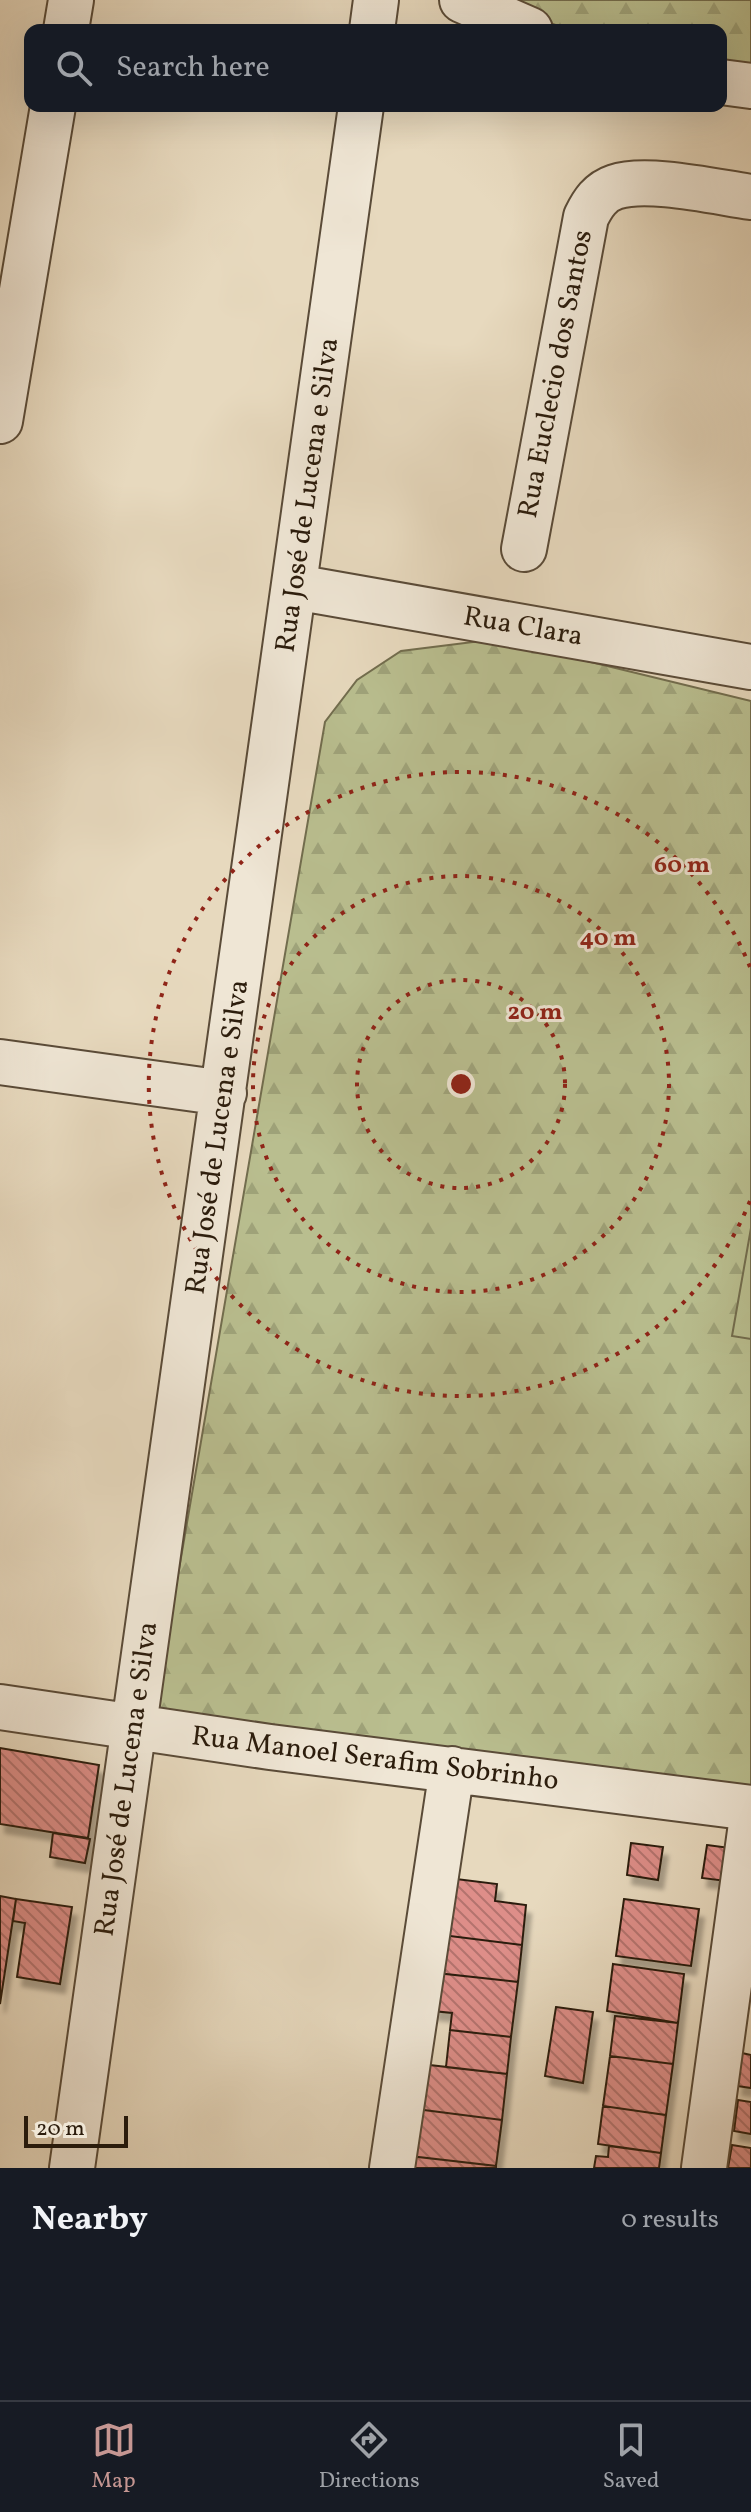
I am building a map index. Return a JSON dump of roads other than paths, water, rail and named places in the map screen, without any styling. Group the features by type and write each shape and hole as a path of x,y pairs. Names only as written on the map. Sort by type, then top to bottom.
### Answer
{"street":[{"path":"67,24 71,0"},
{"path":"373,24 376,0"},
{"path":"462,0 516,24"},
{"path":"727,83 751,86"},
{"path":"0,421 52,112"},
{"name":"Rua José de Lucena e Silva","path":"72,2168 360,112"},
{"name":"Rua Euclecio dos Santos","path":"524,549 586,217 596,199 613,187 636,182 751,197"},
{"name":"Rua Clara","path":"295,587 751,667"},
{"path":"0,1062 224,1093"},
{"name":"Rua Manoel Serafim Sobrinho","path":"0,1707 135,1728 751,1808"},
{"path":"392,2168 452,1769"},
{"path":"704,2168 751,1824"}]}
